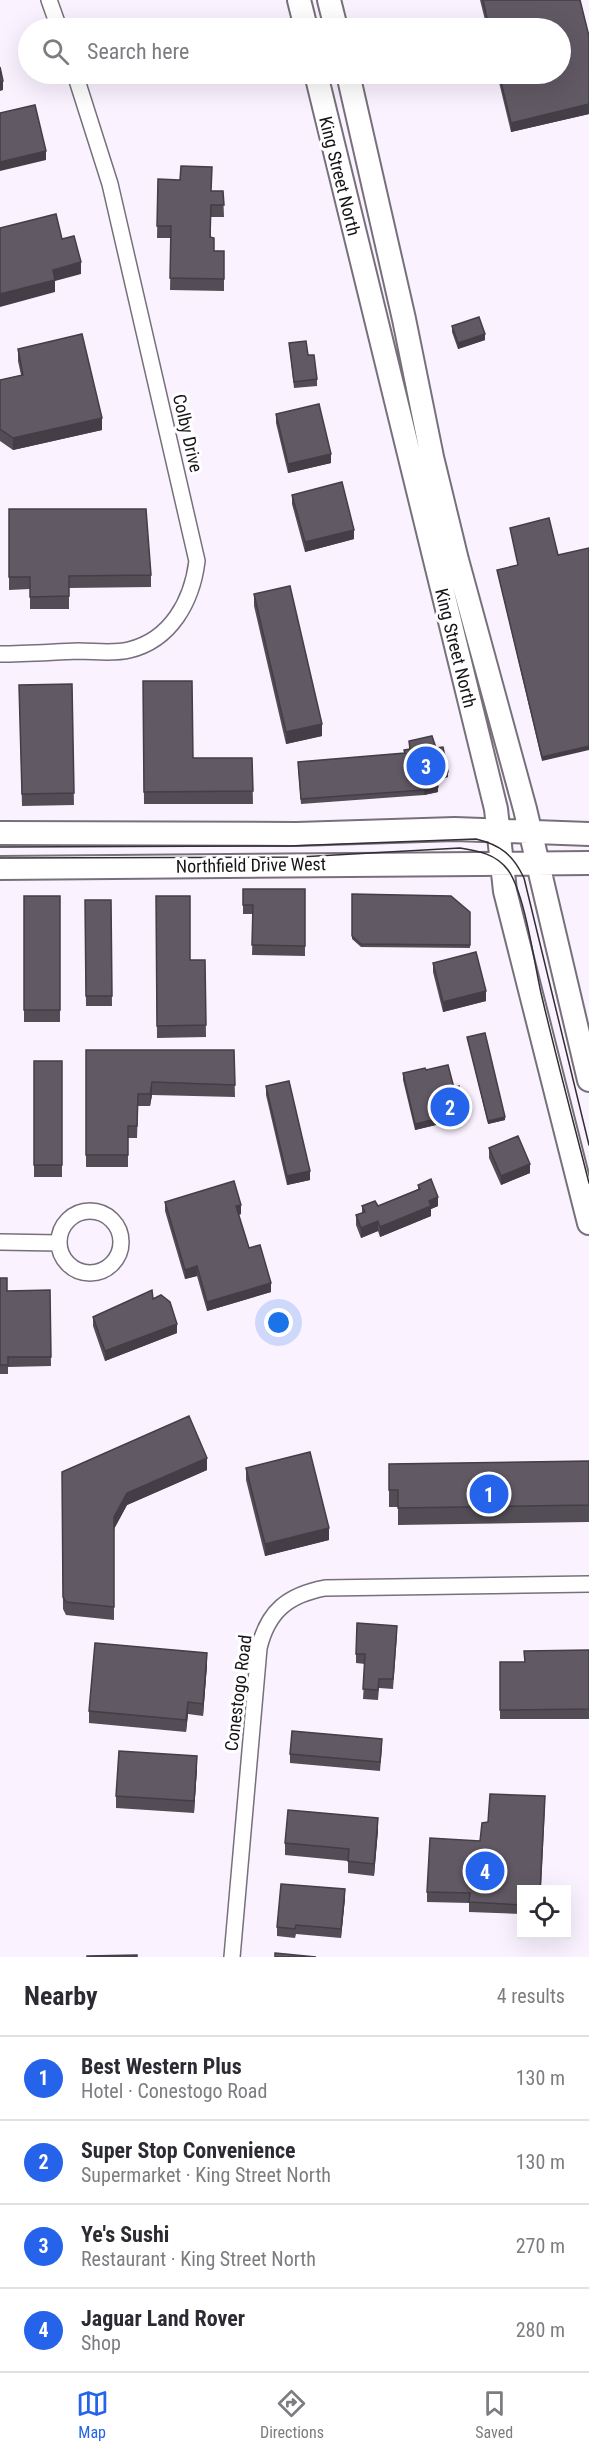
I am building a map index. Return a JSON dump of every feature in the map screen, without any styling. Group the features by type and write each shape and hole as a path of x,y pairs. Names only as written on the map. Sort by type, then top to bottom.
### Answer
{"main road":[{"path":"299,0 304,18"},
{"path":"329,0 334,18"},
{"name":"King Street North","path":"318,84 496,809 508,903 589,1223"},
{"name":"King Street North","path":"350,84 404,319 435,469 525,809 589,1080"},
{"name":"Northfield Drive West","path":"0,833 297,834 498,829 529,833 589,834"},
{"name":"Northfield Drive West","path":"0,868 589,863"}],"street":[{"path":"49,0 55,18"},
{"name":"Colby Drive","path":"0,654 127,651 158,639 186,603 194,582 197,561 110,184 78,84"},
{"path":"86,1211 97,1212 108,1217 116,1225 120,1236 117,1258 99,1272 88,1273 77,1270 61,1254 59,1243 66,1222 86,1211"},
{"path":"0,1242 59,1243"},
{"name":"Conestogo Road","path":"232,1957 259,1648 266,1625 274,1613 290,1599 325,1588 589,1584"}],"building":[{"path":"483,0 580,0 589,36 589,104 511,123 501,84 571,84 571,18 487,18"},
{"path":"35,105 46,151 0,162 0,113"},
{"path":"181,166 212,167 211,191 223,191 224,205 211,205 210,237 214,238 214,251 224,251 224,279 170,278 171,226 157,226 158,179 180,180"},
{"path":"56,214 62,239 74,236 81,262 53,270 55,280 0,294 0,228"},
{"path":"479,317 485,334 458,343 452,326"},
{"path":"82,334 102,418 13,438 0,429 0,380 23,375 18,349"},
{"path":"306,341 308,355 314,355 317,379 294,382 289,343"},
{"path":"319,404 331,454 288,464 276,414"},
{"path":"342,482 354,530 305,542 292,495"},
{"path":"9,509 146,509 151,575 69,576 69,596 30,597 30,577 9,577"},
{"path":"549,518 558,555 589,548 589,746 542,757 497,570 518,565 510,528"},
{"path":"290,586 322,724 286,732 254,594"},
{"path":"143,681 192,681 193,758 252,758 253,791 144,792"},
{"path":"72,684 74,793 22,794 19,685"},
{"path":"432,736 436,748 443,747 448,772 435,776 438,787 301,799 298,762 405,753 404,750 410,749 409,741"},
{"path":"243,889 305,889 305,946 252,945 253,905 243,905"},
{"path":"352,894 451,896 470,912 470,945 361,944 352,936"},
{"path":"24,896 60,896 60,1010 24,1010"},
{"path":"156,896 190,896 190,960 205,960 206,1025 157,1026"},
{"path":"85,900 111,900 112,996 86,996"},
{"path":"476,952 486,991 443,1002 433,963"},
{"path":"485,1033 505,1117 488,1121 467,1037"},
{"path":"86,1050 234,1050 235,1085 152,1082 150,1094 138,1094 137,1126 128,1126 128,1155 86,1155"},
{"path":"34,1061 62,1061 62,1165 34,1165"},
{"path":"448,1065 454,1088 459,1086 465,1112 415,1124 403,1073"},
{"path":"289,1081 310,1171 287,1176 266,1086"},
{"path":"518,1136 530,1164 501,1176 489,1148"},
{"path":"431,1179 438,1197 429,1201 431,1206 380,1227 378,1221 361,1228 356,1215 365,1212 362,1206 375,1201 378,1206 420,1189 418,1185"},
{"path":"234,1181 241,1205 236,1206 249,1248 260,1245 271,1283 207,1302 197,1266 185,1270 165,1202"},
{"path":"0,1278 7,1278 7,1291 50,1290 51,1357 8,1357 8,1365 0,1365"},
{"path":"152,1290 153,1299 161,1295 170,1302 177,1324 105,1351 93,1317"},
{"path":"189,1416 207,1458 127,1493 114,1517 114,1607 66,1602 63,1597 62,1472"},
{"path":"310,1452 329,1528 265,1544 246,1468"},
{"path":"589,1461 589,1505 398,1508 398,1490 389,1490 389,1464"},
{"path":"357,1623 397,1626 393,1679 379,1679 378,1690 363,1689 365,1654 356,1654"},
{"path":"95,1643 207,1653 203,1704 188,1702 186,1720 89,1711"},
{"path":"589,1650 589,1709 500,1710 500,1662 525,1662 524,1651"},
{"path":"292,1731 382,1739 380,1762 290,1754"},
{"path":"119,1751 197,1756 194,1801 116,1796"},
{"path":"490,1794 545,1796 540,1885 517,1885 517,1905 469,1902 470,1893 427,1892 430,1838 480,1841 482,1823 488,1822"},
{"path":"288,1810 378,1818 374,1864 348,1861 349,1849 285,1843"},
{"path":"281,1884 345,1889 341,1929 296,1925 295,1929 277,1927"},
{"path":"275,1953 316,1957 275,1957"},
{"path":"137,1955 137,1957 87,1957 87,1956"}],"tram line":[{"path":"0,847 288,846 476,839 492,844 511,857 524,878 589,1145"},
{"path":"0,858 299,857 460,848 493,857 508,870 519,895 589,1183"}],"place":[{"name":"Ye's Sushi","path":"426,766"},
{"name":"Super Stop Convenience","path":"450,1107"},
{"name":"Best Western Plus","path":"489,1494"},
{"name":"Jaguar Land Rover","path":"485,1871"}]}
